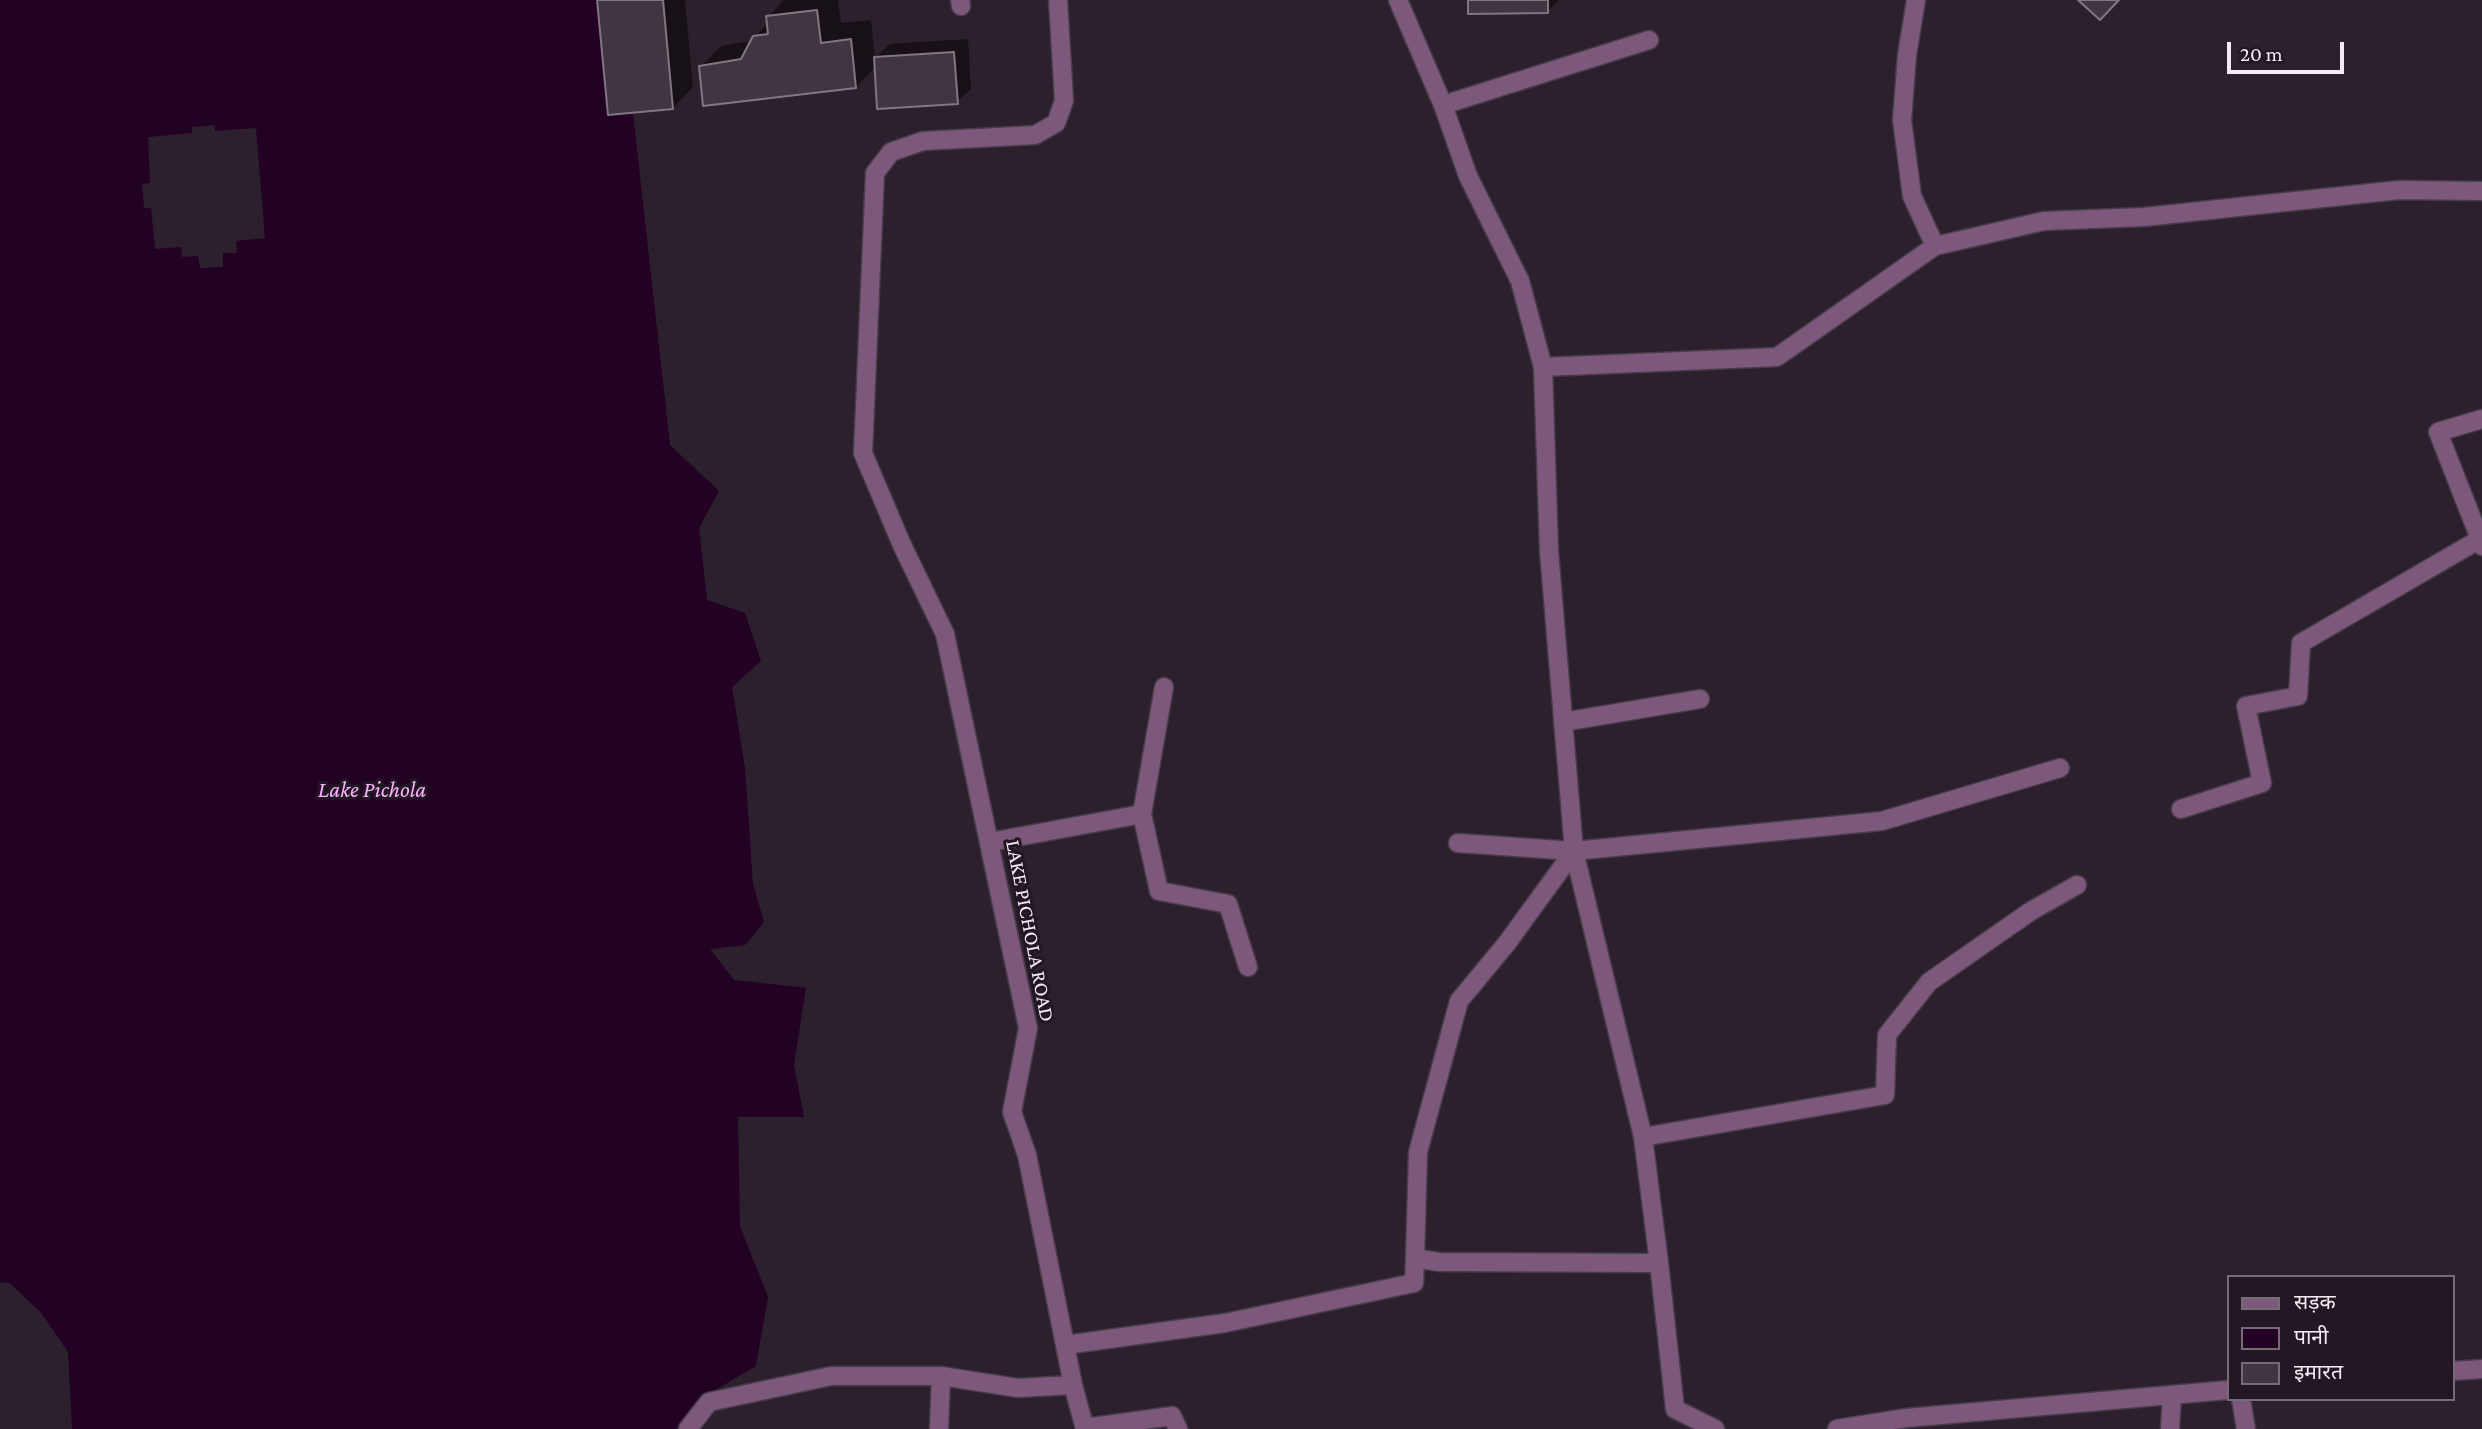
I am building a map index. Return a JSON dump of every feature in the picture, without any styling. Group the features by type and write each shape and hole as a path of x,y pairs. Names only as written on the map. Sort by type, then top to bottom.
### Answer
{"street":[{"name":"LAKE PICHOLA ROAD","path":"1058,0 1064,101 1056,123 1035,135 923,142 891,152 874,173 863,453 902,545 945,634 1028,1028 1012,1112 1027,1155 1073,1385 1085,1428"},
{"path":"1398,0 1443,105 1468,176 1520,281 1543,367 1549,551 1574,851 1643,1137 1675,1409 1715,1429"},
{"path":"1916,0 1907,55 1902,120 1912,196 1935,246"},
{"path":"1443,105 1648,40"},
{"path":"1543,367 1777,357 1935,246 2043,221 2144,217 2399,190 2482,191"},
{"path":"2180,809 2262,783 2246,706 2298,696 2301,643 2481,543 2438,432 2482,419"},
{"path":"1164,687 1142,814 1159,891 1228,904 1248,967"},
{"path":"1563,722 1700,699"},
{"path":"1458,843 1574,851 1882,821 2060,768"},
{"path":"990,842 1142,814"},
{"path":"1065,1345 1225,1323 1414,1283 1418,1152 1459,1001 1507,943 1574,851"},
{"path":"1643,1137 1885,1095 1886,1035 1929,982 2031,911 2077,885"},
{"path":"1415,1258 1439,1262 1659,1263"},
{"path":"2454,1371 2482,1369"},
{"path":"688,1429 709,1402 831,1376 941,1376 1018,1388 1073,1385"},
{"path":"939,1429 941,1376"},
{"path":"1837,1429 1906,1418 2226,1390"},
{"path":"2170,1429 2172,1395"},
{"path":"2241,1401 2246,1429"},
{"path":"1085,1428 1172,1416 1178,1429"}],"water":[{"name":"Lake Pichola","path":"0,0 597,0 608,115 633,113 670,445 719,491 699,528 707,600 745,613 761,661 732,687 745,768 753,884 764,922 745,945 710,949 734,980 806,988 794,1065 804,1117 738,1117 740,1227 768,1297 756,1366 702,1398 678,1429 72,1429 68,1352 42,1314 10,1283 0,1282","holes":["214,125 215,131 256,128 265,238 236,241 237,253 223,253 223,267 200,268 198,256 182,257 181,247 155,249 151,208 144,208 142,184 150,183 148,137 192,133 192,127"]}],"building":[{"path":"597,0 663,0 673,109 608,115"},
{"path":"1468,0 1548,0 1548,13 1468,14"},
{"path":"2078,0 2119,0 2100,20"},
{"path":"817,10 821,43 851,39 856,88 703,106 699,66 741,59 753,36 768,34 766,16"},
{"path":"954,52 958,104 877,109 874,57"}]}
